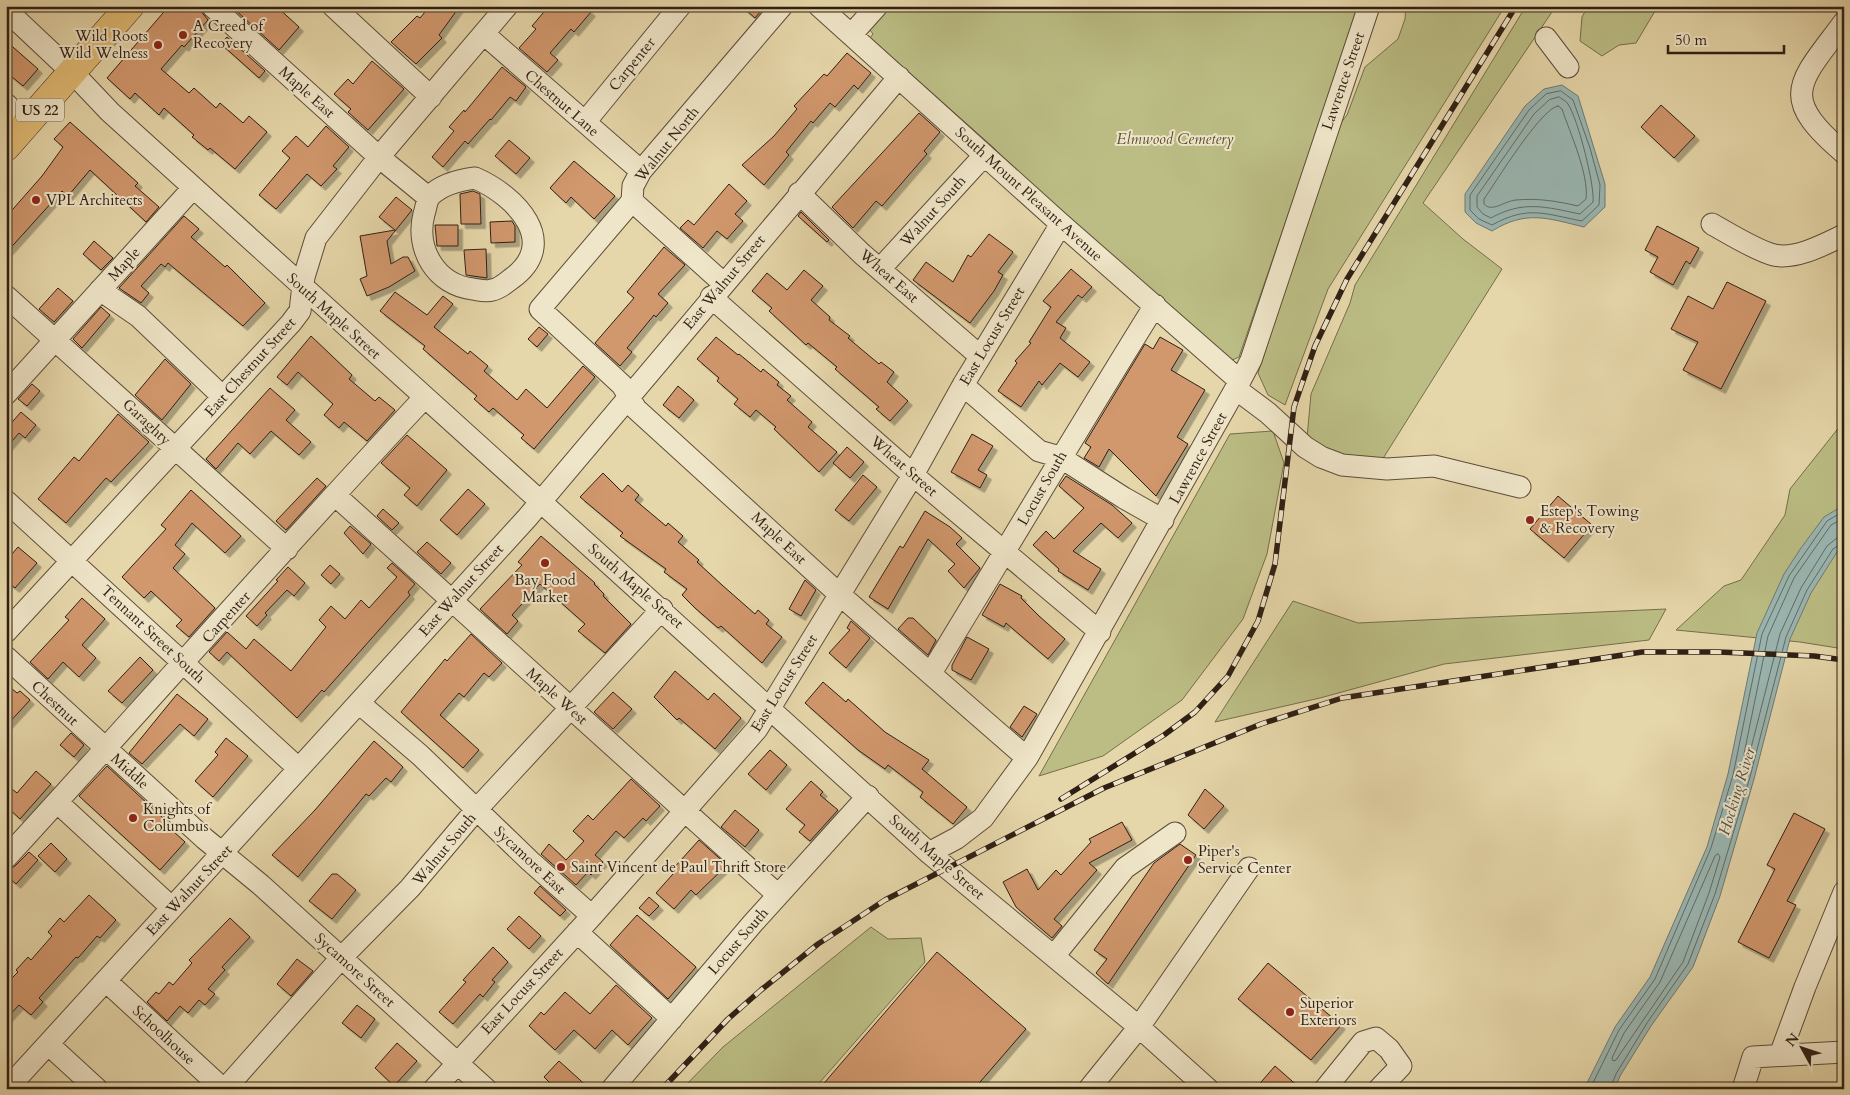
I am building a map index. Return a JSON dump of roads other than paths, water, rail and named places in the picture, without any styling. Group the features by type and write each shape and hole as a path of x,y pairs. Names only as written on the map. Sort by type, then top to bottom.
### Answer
{"main road":[{"name":"US 22","path":"6,147 130,6"}],"street":[{"name":"Maple East","path":"212,6 379,157 429,198"},
{"name":"East Chestnut Street","path":"6,632 300,311 308,260 316,238 379,157 507,6"},
{"name":"Carpenter","path":"585,122 680,6"},
{"name":"Walnut North","path":"540,309 632,201 633,186 641,171 782,6"},
{"name":"South Mount Pleasant Avenue","path":"819,6 1061,224 1155,304 1305,447 1321,457 1342,465 1387,469 1434,466 1520,487"},
{"path":"851,35 877,6"},
{"name":"Lawrence Street","path":"930,853 958,838 983,818 1027,758 1100,632 1251,360 1369,6"},
{"path":"336,7 431,97"},
{"name":"South Maple Street","path":"6,10 73,73 110,112 193,188 424,398 662,609 930,853 1139,1027 1208,1089"},
{"path":"1844,22 1810,68 1805,79 1801,100 1804,110 1812,123 1844,153"},
{"name":"Chestnut Lane","path":"484,34 641,171"},
{"path":"1546,38 1568,67"},
{"name":"East Walnut Street","path":"7,1089 540,502 717,290 899,77"},
{"path":"6,104 27,124"},
{"name":"Walnut South","path":"880,269 978,162 990,160"},
{"path":"475,178 493,186 507,196 522,213 535,241 533,250 522,271 492,290 464,288 444,277 432,267 422,246 423,219 429,198 441,187 454,182 475,178"},
{"name":"Maple","path":"6,394 193,188"},
{"name":"Wheat East","path":"799,193 880,269 980,356"},
{"name":"Wheat Street","path":"632,201 717,290 913,474 1100,632"},
{"name":"East Locust Street","path":"434,1089 592,916 771,710 839,594 913,474 980,356 1061,224"},
{"path":"1712,224 1774,255 1786,256 1844,235"},
{"path":"100,290 138,316 223,397"},
{"name":"Garaghty","path":"6,296 287,549"},
{"name":"Locust South","path":"931,673 1060,457 1155,304"},
{"name":"Maple East","path":"540,309 622,385 636,409 839,594 1027,758"},
{"path":"963,385 1039,451 1060,457 1124,498 1163,520"},
{"name":"Carpenter","path":"6,858 424,398"},
{"name":"Maple West","path":"336,496 778,895"},
{"name":"Tennant Street South","path":"6,500 298,768"},
{"name":"Walnut South","path":"224,1089 341,958 410,888 476,810 662,609"},
{"name":"Chestnut","path":"6,657 104,748"},
{"name":"Sycamore East","path":"359,703 420,755 476,810 592,916"},
{"name":"Middle","path":"104,748 222,854"},
{"name":"Locust South","path":"612,1089 778,895 868,796"},
{"path":"58,802 172,908"},
{"path":"1054,956 1126,868 1175,833"},
{"name":"Sycamore Street","path":"222,854 458,1062 486,1089"},
{"path":"1089,1089 1139,1027 1249,868"},
{"path":"1780,1055 1805,987 1844,892"},
{"path":"577,932 672,1019"},
{"name":"Schoolhouse","path":"106,981 224,1089"},
{"path":"1325,1089 1363,1042 1376,1038 1389,1049 1401,1066 1378,1089"},
{"path":"48,1044 97,1089"},
{"path":"1743,1089 1753,1057 1844,1052"}],"water":[{"path":"1562,85 1578,96 1605,184 1605,207 1584,227 1548,219 1526,218 1504,224 1492,231 1476,223 1465,212 1465,194 1525,106 1544,89"},
{"name":"Hocking River","path":"1844,505 1844,546 1837,552 1811,593 1790,639 1754,779 1720,896 1693,967 1651,1026 1620,1076 1615,1089 1584,1089 1615,1027 1650,977 1707,847 1728,774 1757,633 1784,574 1801,548 1824,517"}],"railway":[{"path":"1061,799 1164,735 1195,712 1228,676 1258,621 1275,564 1294,407 1315,346 1347,279 1516,6"},
{"path":"662,1089 728,1019 761,990 818,944 885,900 1104,788 1261,724 1342,698 1642,652 1718,652 1814,656 1844,660"}],"place":[{"name":"A Creed of Recovery","path":"183,35"},
{"name":"Wild Roots Wild Welness","path":"158,45"},
{"name":"VPL Architects","path":"36,200"},
{"name":"Estep's Towing & Recovery","path":"1530,520"},
{"name":"Bay Food Market","path":"545,563"},
{"name":"Knights of Columbus","path":"133,818"},
{"name":"Piper's Service Center","path":"1188,860"},
{"name":"Saint Vincent de Paul Thrift Store","path":"561,867"},
{"name":"Superior Exteriors","path":"1290,1012"}],"park label":[{"name":"Elmwood Cemetery","path":"1175,139"}]}
